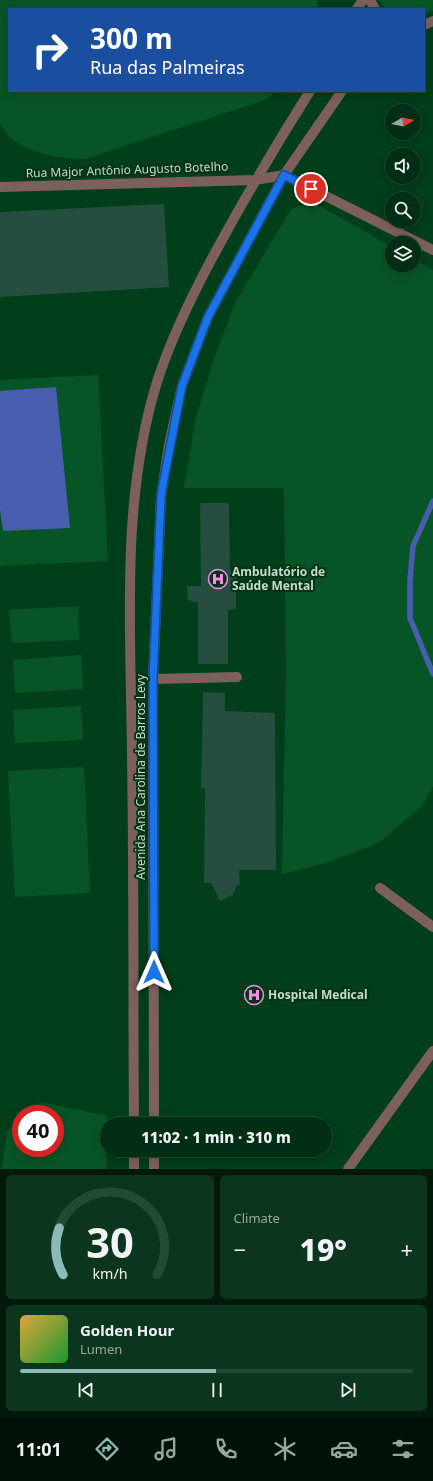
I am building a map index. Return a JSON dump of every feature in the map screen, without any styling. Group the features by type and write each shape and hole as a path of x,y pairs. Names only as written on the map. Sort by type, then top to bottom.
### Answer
{"street":[{"name":"Avenida Ana Carolina de Barros Levy","path":"134,1117 130,630 132,529 138,460 157,382 178,326 206,268 255,180 309,92"},
{"name":"Avenida Ana Carolina de Barros Levy","path":"154,1117 153,679 161,497 182,386 208,317 284,175 341,92"},
{"name":"Rua Major Antônio Augusto Botelho","path":"0,187 255,180 284,175"},
{"path":"284,175 433,250"},
{"path":"153,679 237,677"},
{"path":"380,888 433,927"},
{"path":"348,1169 433,1050"},
{"path":"134,1157 134,1169"},
{"path":"154,1157 154,1169"}],"green space":[{"path":"0,0 317,0 318,8 8,8 8,92 275,92 267,99 85,159 66,158 37,152 27,148 9,136 0,123"},
{"path":"379,0 433,0 433,10 425,15 425,8 384,8"},
{"path":"308,203 318,205 385,243 385,272 421,272 421,263 433,270 433,786 421,807 378,843 326,863 282,874 286,672 284,488 184,488 196,418 214,359 235,303 291,209"},
{"path":"98,375 108,561 0,566 0,380"},
{"path":"78,606 79,640 12,643 9,610"},
{"path":"81,655 83,689 15,693 13,660"},
{"path":"81,706 83,740 15,743 13,710"},
{"path":"84,767 90,893 15,897 8,771"},
{"path":"40,1102 54,1105 36,1105"},
{"path":"64,1107 107,1116 100,1117 100,1157 106,1157 106,1169 2,1169 7,1131 12,1127 12,1157 64,1157"}],"water":[{"path":"56,387 70,528 3,531 0,510 0,391"}],"building":[{"path":"164,204 169,287 0,297 0,212"},
{"name":"Ambulatório de Saúde Mental","path":"200,503 229,503 230,571 236,572 236,609 228,610 228,664 198,664 198,603 188,600 187,586 201,586"},
{"path":"203,692 225,693 225,711 275,713 276,870 239,870 240,885 237,884 233,895 220,901 211,883 204,883 205,788 201,788"}],"waterway":[{"path":"433,501 413,546 410,580 410,618 433,674"}],"place":[{"name":"Ambulatório de Saúde Mental","path":"218,579"},
{"name":"Hospital Medical","path":"254,995"}],"route":[{"path":"154,972 153,679 161,497 169,445 182,386 208,317 284,175 311,189"}]}
